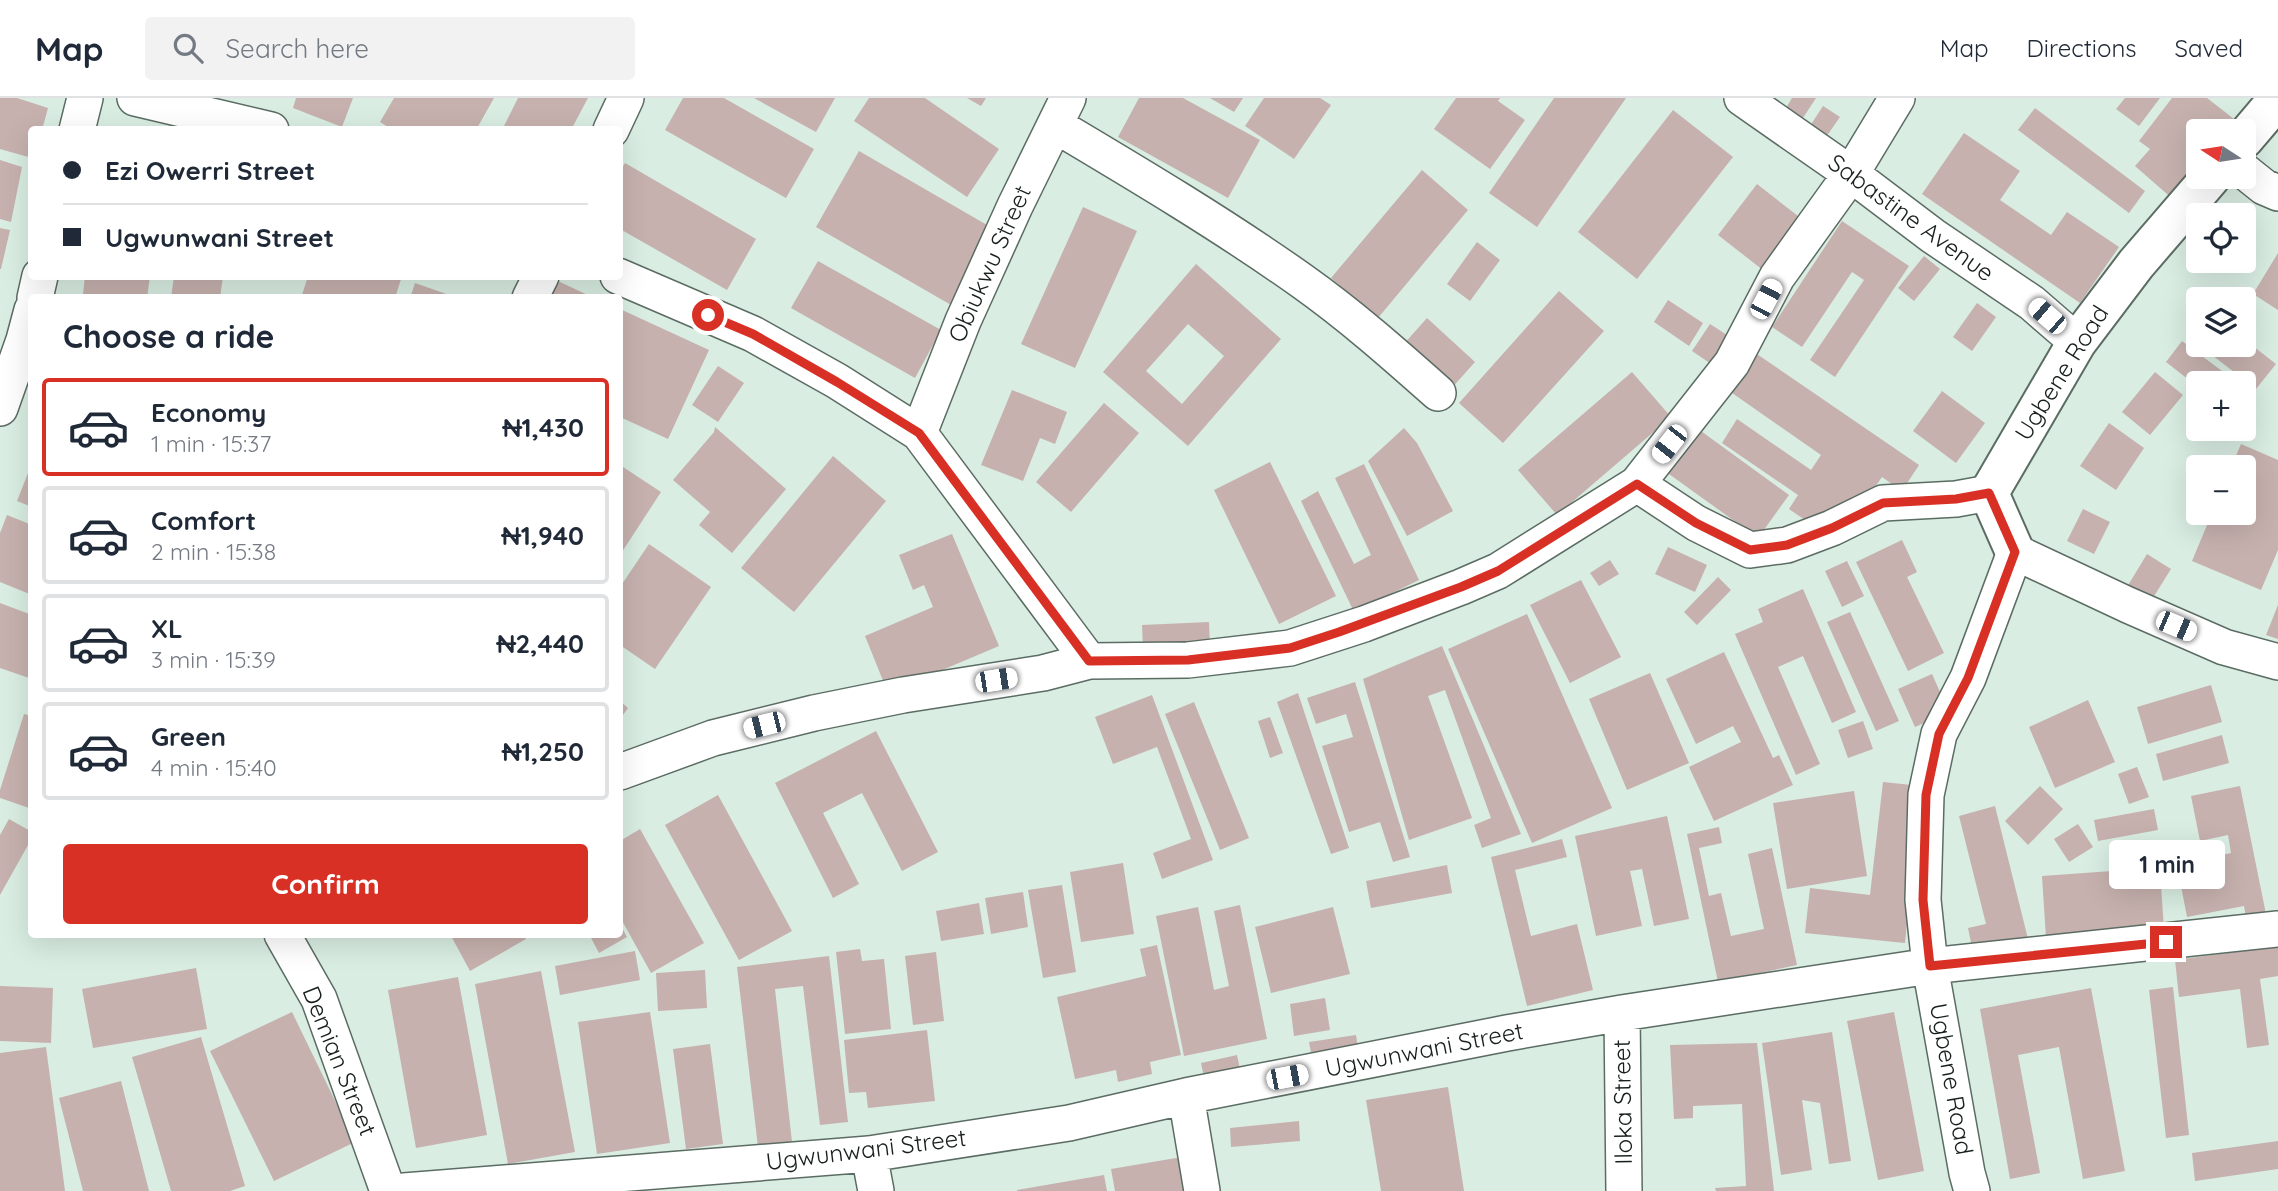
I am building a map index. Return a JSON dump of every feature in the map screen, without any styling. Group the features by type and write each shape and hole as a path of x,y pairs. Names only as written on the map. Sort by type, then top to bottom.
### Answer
{"street":[{"path":"78,126 85,98"},
{"path":"135,98 254,126"},
{"path":"613,126 626,98"},
{"name":"Sabastine Avenue","path":"1742,98 1851,174 1933,236 2032,303 2077,342"},
{"path":"623,771 713,738 903,695 1043,673 1089,661 1188,660 1290,648 1364,624 1498,571 1637,484 1732,363 1777,277 1851,174 1897,98"},
{"path":"2256,125 2278,99"},
{"path":"1061,111 1164,190 1303,282 1438,393"},
{"name":"Obiukwu Street","path":"919,433 963,321 1014,205 1061,111"},
{"path":"2256,181 2278,193"},
{"name":"Ugbene Road","path":"1989,493 2077,342 2136,264 2201,189"},
{"path":"623,278 753,334 919,433 1089,661"},
{"path":"0,408 18,328"},
{"path":"1637,484 1696,523 1750,550 1787,545 1832,528 1883,503 1956,499 1989,493 2015,552 2224,647 2278,662"},
{"name":"Ugbene Road","path":"1972,1191 1930,966 1923,900 1926,795 1939,734 1968,678 2015,552"},
{"name":"Ugwunwani Street","path":"404,1191 869,1154 1069,1123 1186,1096 1622,1013 1930,966 2278,929"},
{"name":"Demian Street","path":"284,938 319,999 388,1191"},
{"name":"Iloka Street","path":"1622,1013 1624,1191"},
{"path":"1186,1096 1202,1191"},
{"path":"869,1154 876,1191"}],"building":[{"path":"0,98 17,98 48,108 43,126 28,126 28,157 0,149"},
{"path":"296,98 353,98 342,126 293,108"},
{"path":"394,98 494,98 478,126 386,126 380,122"},
{"path":"518,98 588,98 573,126 504,126"},
{"path":"683,98 724,98 814,149 786,198 665,130"},
{"path":"754,98 835,98 816,132"},
{"path":"869,98 925,98 999,149 967,197 854,121"},
{"path":"967,98 986,98 981,106"},
{"path":"1139,98 1183,98 1260,140 1228,198 1118,137"},
{"path":"1210,98 1243,98 1234,112"},
{"path":"1264,98 1320,98 1331,105 1294,159 1245,126"},
{"path":"1456,98 1500,98 1498,101 1525,120 1490,169 1434,129"},
{"path":"1554,98 1626,98 1537,227 1489,193"},
{"path":"1792,98 1816,98 1799,124 1783,113"},
{"path":"2125,98 2160,98 2139,126 2116,109"},
{"path":"2172,98 2207,98 2234,119 2186,119 2186,188 2175,201 2135,166 2150,149 2139,141"},
{"path":"1823,106 1840,117 1826,137 1810,126"},
{"path":"2035,108 2145,191 2129,213 2018,130"},
{"path":"1673,110 1733,157 1637,279 1578,232"},
{"path":"1964,133 2020,171 2000,200 2051,235 2067,212 2119,247 2080,303 1922,194"},
{"path":"859,151 994,229 951,305 816,227"},
{"path":"0,160 22,167 11,222 0,219"},
{"path":"625,163 756,239 727,290 623,231"},
{"path":"1422,170 1468,210 1378,318 1331,278"},
{"path":"1757,184 1807,223 1768,274 1718,235"},
{"path":"1083,207 1137,231 1075,368 1021,344"},
{"path":"1842,221 1909,266 1835,377 1810,360 1864,280 1852,272 1802,347 1772,327"},
{"path":"0,228 10,230 1,269 0,269"},
{"path":"1477,242 1500,260 1470,301 1447,284"},
{"path":"2278,253 2278,310 2256,296 2256,289"},
{"path":"1924,256 1940,269 1914,301 1898,288"},
{"path":"818,261 941,330 915,378 791,308"},
{"path":"1196,264 1281,339 1188,446 1103,372","holes":["1188,324 1224,356 1182,404 1146,371"]},
{"path":"85,280 149,280 148,294 83,294"},
{"path":"173,280 222,280 221,294 172,294"},
{"path":"307,280 401,280 396,294 302,294"},
{"path":"558,281 586,294 552,294"},
{"path":"415,283 446,294 411,294"},
{"path":"1559,291 1604,331 1503,443 1459,403"},
{"path":"1668,300 1703,323 1689,346 1654,322"},
{"path":"1977,303 1996,317 1972,351 1953,337"},
{"path":"623,310 709,350 668,439 623,418"},
{"path":"1427,318 1475,362 1449,391 1402,346"},
{"path":"1710,324 1738,342 1720,370 1692,351"},
{"path":"2182,341 2186,344 2186,357 2203,357 2222,371 2186,371 2186,378 2166,362"},
{"path":"2256,348 2276,364 2256,389 2256,371 2233,371 2215,357 2256,357"},
{"path":"1751,350 1919,465 1902,491 1882,477 1861,507 1818,529 1789,509 1798,495 1722,443 1737,419 1811,470 1821,455 1725,388"},
{"path":"718,366 744,383 718,422 692,405"},
{"path":"1632,372 1671,417 1557,515 1518,470"},
{"path":"2155,372 2183,395 2150,435 2122,412"},
{"path":"1012,390 1067,412 1055,444 1040,438 1023,481 981,465"},
{"path":"1942,391 1985,423 1956,463 1913,431"},
{"path":"1104,403 1139,433 1071,512 1036,482"},
{"path":"2109,423 2144,448 2116,490 2080,466"},
{"path":"1694,426 1789,495 1758,538 1662,469"},
{"path":"715,427 786,489 732,553 699,525 710,512 673,480 714,432"},
{"path":"1404,428 1417,443 1453,511 1407,536 1368,461"},
{"path":"2241,444 2278,460 2278,550 2261,590 2192,561 2207,525 2256,525 2256,455 2236,455"},
{"path":"833,456 886,501 794,612 741,568"},
{"path":"1270,462 1336,596 1279,624 1214,490"},
{"path":"1364,464 1419,580 1354,612 1301,501 1318,491 1354,564 1371,555 1335,478"},
{"path":"623,467 661,492 623,550"},
{"path":"28,473 28,505 17,501"},
{"path":"2083,509 2110,522 2094,554 2067,541"},
{"path":"7,515 28,523 28,593 0,582 0,533"},
{"path":"952,534 999,646 888,693 865,636 933,607 924,585 913,590 899,555"},
{"path":"1902,540 1917,572 1907,577 1944,653 1908,671 1856,562"},
{"path":"649,544 711,587 655,669 623,647 623,583"},
{"path":"1668,547 1707,565 1695,592 1655,574"},
{"path":"2147,554 2171,569 2151,601 2127,587"},
{"path":"1610,560 1619,574 1599,586 1590,573"},
{"path":"1847,561 1864,596 1842,607 1825,571"},
{"path":"1718,577 1731,590 1697,625 1684,612"},
{"path":"1581,580 1621,657 1570,683 1530,605"},
{"path":"1803,589 1856,712 1832,723 1803,656 1778,667 1820,764 1796,775 1735,634 1763,622 1758,609"},
{"path":"0,603 28,614 28,678 0,668"},
{"path":"2278,605 2278,639 2266,635"},
{"path":"1850,612 1899,721 1876,731 1827,622"},
{"path":"1527,614 1612,808 1532,843 1448,649"},
{"path":"1209,622 1210,647 1143,650 1142,625"},
{"path":"1442,646 1521,834 1482,848 1474,825 1491,818 1445,690 1428,696 1472,818 1409,840 1363,679"},
{"path":"1724,652 1773,758 1779,755 1793,785 1714,821 1689,767 1741,742 1733,726 1696,744 1666,679"},
{"path":"1650,673 1689,763 1627,790 1589,699"},
{"path":"1932,674 1949,712 1915,727 1898,689"},
{"path":"1355,682 1410,857 1393,862 1380,822 1349,832 1322,746 1353,737 1346,714 1316,724 1307,698"},
{"path":"2211,685 2222,722 2148,744 2137,707"},
{"path":"1298,693 1349,848 1331,854 1277,702"},
{"path":"1152,695 1213,860 1162,879 1153,853 1191,839 1157,747 1113,764 1095,717"},
{"path":"2088,700 2115,762 2055,788 2029,727"},
{"path":"1194,702 1249,838 1220,850 1165,714"},
{"path":"24,714 28,715 28,808 0,798 0,790"},
{"path":"1270,717 1283,753 1270,758 1258,721"},
{"path":"1863,721 1873,749 1848,758 1838,730"},
{"path":"876,731 938,852 902,871 862,793 823,813 859,884 833,898 775,783"},
{"path":"2222,735 2229,763 2163,781 2156,754"},
{"path":"2137,767 2149,797 2129,804 2118,774"},
{"path":"1883,782 1921,786 1905,943 1805,933 1810,888 1870,895"},
{"path":"2040,786 2063,809 2028,845 2005,821"},
{"path":"2240,786 2267,919 2247,923 2244,906 2187,917 2177,865 2231,853 2228,835 2200,841 2191,796"},
{"path":"1854,791 1867,876 1787,889 1773,803"},
{"path":"718,795 792,931 739,960 665,825"},
{"path":"1995,806 2029,943 1974,957 1968,928 1986,924 1959,816"},
{"path":"2154,809 2158,830 2098,841 2094,820"},
{"path":"1667,816 1689,919 1654,926 1642,869 1630,871 1642,926 1596,936 1575,836"},
{"path":"9,819 28,830 28,845 0,895 0,835"},
{"path":"2078,824 2093,847 2069,862 2054,839"},
{"path":"1719,827 1722,843 1699,848 1709,896 1721,893 1731,936 1764,929 1748,854 1772,848 1797,965 1718,982 1687,834"},
{"path":"640,829 704,943 651,973 623,922 623,839"},
{"path":"1562,839 1567,857 1515,870 1531,936 1577,924 1593,990 1527,1006 1491,857"},
{"path":"2158,841 2164,929 2046,938 2042,876 2112,871 2110,845"},
{"path":"1123,863 1134,934 1081,942 1070,872"},
{"path":"1447,865 1452,893 1371,908 1366,881"},
{"path":"1062,885 1076,972 1043,978 1028,890"},
{"path":"1023,892 1028,927 991,934 985,898"},
{"path":"979,903 984,934 941,941 936,911"},
{"path":"1240,905 1267,1039 1184,1056 1156,916 1198,907 1214,990 1229,986 1214,911"},
{"path":"1333,907 1350,974 1271,993 1255,927"},
{"path":"623,930 627,937 599,953 591,938 623,938"},
{"path":"452,938 526,939 470,971"},
{"path":"1157,945 1181,1055 1150,1062 1152,1074 1118,1082 1116,1070 1075,1079 1057,997 1146,976 1140,949"},
{"path":"2278,946 2278,976 2260,979 2269,1045 2247,1048 2240,989 2179,997 2175,960"},
{"path":"860,949 862,961 884,959 891,1029 845,1034 836,952"},
{"path":"635,951 640,980 560,995 555,966"},
{"path":"936,952 944,1021 913,1025 905,956"},
{"path":"829,956 848,1122 820,1125 803,986 775,989 792,1142 758,1147 737,967"},
{"path":"196,968 207,1029 93,1048 82,989"},
{"path":"705,970 707,1008 658,1011 656,973"},
{"path":"541,971 575,1152 508,1164 475,984"},
{"path":"458,977 487,1135 416,1148 388,990"},
{"path":"0,986 53,988 51,1043 0,1041"},
{"path":"2173,987 2189,1135 2166,1138 2149,990"},
{"path":"2091,988 2125,1171 2083,1179 2059,1047 2018,1055 2040,1173 2010,1179 1980,1009"},
{"path":"1325,998 1330,1030 1294,1036 1290,1004"},
{"path":"292,1012 355,1142 274,1181 210,1051"},
{"path":"650,1012 670,1143 597,1154 578,1022"},
{"path":"1894,1012 1924,1171 1878,1180 1847,1021"},
{"path":"927,1030 935,1101 868,1108 866,1092 849,1093 844,1040"},
{"path":"1832,1032 1851,1161 1829,1164 1820,1103 1802,1100 1812,1170 1781,1175 1762,1043"},
{"path":"1356,1035 1360,1060 1314,1068 1309,1042"},
{"path":"201,1037 245,1186 230,1191 171,1191 132,1057"},
{"path":"1757,1043 1774,1191 1716,1191 1715,1188 1746,1186 1742,1104 1693,1106 1693,1118 1674,1119 1670,1045"},
{"path":"710,1044 723,1144 686,1149 673,1049"},
{"path":"46,1047 65,1191 0,1191 0,1053"},
{"path":"1237,1055 1241,1074 1205,1082 1201,1063"},
{"path":"121,1081 149,1191 83,1191 59,1098"},
{"path":"1448,1087 1464,1191 1381,1191 1366,1100"},
{"path":"1299,1121 1300,1141 1231,1147 1230,1128"},
{"path":"2278,1141 2278,1169 2195,1181 2192,1153"},
{"path":"1182,1157 1188,1191 1115,1191 1111,1169"},
{"path":"1104,1175 1107,1191 1017,1191 1017,1190"}],"route":[{"path":"708,315 753,334 919,433 1089,661 1188,660 1290,648 1364,624 1498,571 1637,484 1696,523 1750,550 1787,545 1832,528 1883,503 1956,499 1989,493 2015,552 1968,678 1939,734 1926,795 1923,900 1930,966 2166,942"}]}
